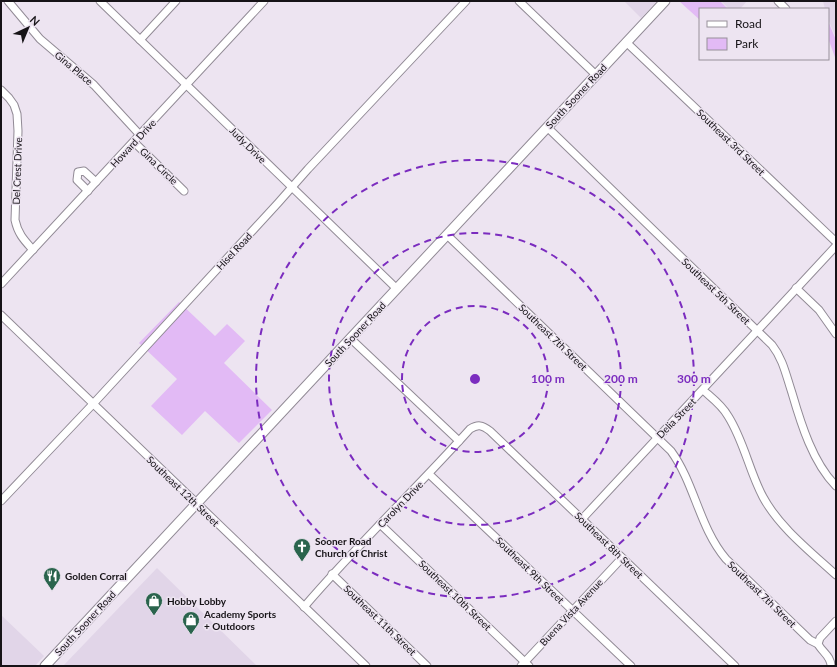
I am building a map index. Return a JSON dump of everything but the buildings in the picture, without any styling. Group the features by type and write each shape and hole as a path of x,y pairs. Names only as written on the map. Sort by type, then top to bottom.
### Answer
{"main road":[{"name":"South Sooner Road","path":"45,666 665,1"}],"street":[{"name":"Gina Place","path":"8,1 40,40 94,85 140,135"},
{"name":"Judy Drive","path":"100,1 397,289"},
{"path":"140,40 176,1"},
{"name":"Howard Drive","path":"1,284 264,1"},
{"name":"Hisel Road","path":"1,501 93,404 466,1"},
{"path":"519,1 596,75"},
{"name":"Southeast 3rd Street","path":"626,42 836,242"},
{"name":"Del Crest Drive","path":"1,90 14,105 17,114 18,131 15,220 21,237 33,250"},
{"name":"Southeast 5th Street","path":"547,127 756,331 772,344 782,360 797,410 816,457 823,470 836,486"},
{"name":"Gina Circle","path":"134,142 184,191"},
{"path":"88,191 77,180 78,172 84,171 96,182"},
{"name":"Southeast 7th Street","path":"447,235 671,451 683,470 707,528 719,550 726,559 810,640 818,644 828,657 831,666"},
{"name":"Delia Street","path":"582,518 836,246"},
{"path":"796,288 820,310 836,334"},
{"name":"Southeast 12th Street","path":"1,315 366,666"},
{"path":"350,338 459,442"},
{"path":"703,390 721,406 728,415 739,437 763,497 770,509 782,524 836,575"},
{"name":"Carolyn Drive","path":"304,606 332,574 430,474 470,429 477,425 483,425"},
{"name":"Southeast 8th Street","path":"483,425 582,518 735,666"},
{"name":"Southeast 9th Street","path":"430,474 631,666"},
{"name":"Southeast 10th Street","path":"380,524 525,665"},
{"name":"Buena Vista Avenue","path":"525,665 573,610 622,558"},
{"name":"Southeast 11th Street","path":"332,574 427,666"},
{"path":"818,644 820,638 836,622"}],"shaded area":[{"path":"624,1 657,1 641,18"},
{"path":"721,1 747,1 741,8 728,8"},
{"path":"823,1 836,1 836,38 829,21 829,8 825,8"},
{"path":"157,568 257,666 63,666"},
{"path":"1,615 44,656 35,666 1,666"}],"green space":[{"path":"679,1 720,1 727,8 699,8 699,19"},
{"path":"829,23 836,40 836,60 829,41"},
{"path":"179,302 215,336 227,324 245,341 224,363 272,410 239,443 205,411 182,435 151,406 177,379 139,343"}],"place":[{"name":"Sooner Road Church of Christ","path":"302,562"},
{"name":"Golden Corral","path":"52,591"},
{"name":"Hobby Lobby","path":"154,616"},
{"name":"Academy Sports + Outdoors","path":"191,635"}]}
